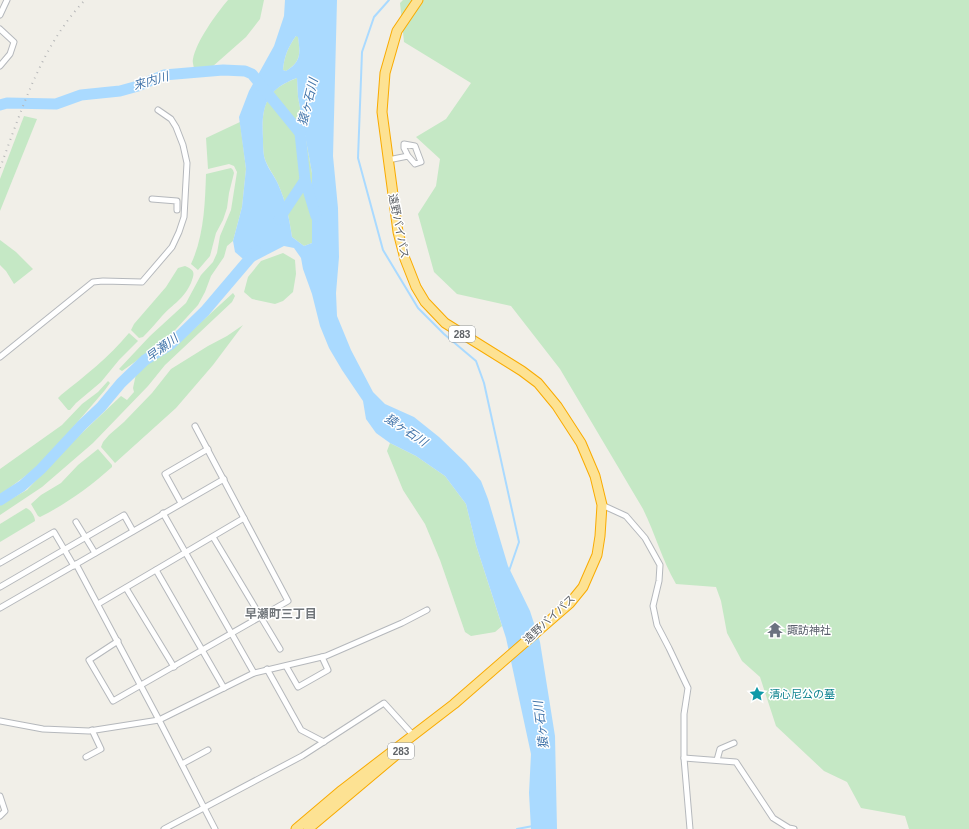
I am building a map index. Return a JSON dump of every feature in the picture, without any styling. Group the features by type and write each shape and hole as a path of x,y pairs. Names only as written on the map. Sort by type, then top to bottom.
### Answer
{"highway":[{"name":"遠野バイパス","path":"296,829 342,790 454,704 570,603 583,587 597,555 600,536 602,505 595,476 581,444 557,406 538,383 522,371 445,323 426,302 416,287 405,259 398,232 382,112 385,73 397,32 418,0"},
{"name":"遠野バイパス","path":"308,829 365,782 454,704"}],"street":[{"path":"0,15 7,0"},
{"path":"0,30 14,42 10,54 0,66"},
{"path":"0,357 93,282 142,282 172,247 184,217 187,163 183,146 172,119 158,110"},
{"path":"388,160 408,156"},
{"path":"152,199 177,201 177,210"},
{"path":"118,641 89,660 113,701 288,601 195,426"},
{"path":"181,503 165,474 208,449"},
{"path":"0,608 224,479"},
{"path":"602,505 626,516 645,538 660,565 659,581 653,606 657,626 688,688 684,714 684,758 690,829"},
{"path":"163,513 254,673"},
{"path":"0,587 124,515 134,531"},
{"path":"98,604 244,518"},
{"path":"76,522 95,553"},
{"path":"0,563 54,532 98,604 215,829"},
{"path":"213,537 280,649"},
{"path":"156,570 224,688"},
{"path":"126,588 174,667"},
{"path":"0,721 42,729 92,730 159,720 254,673 322,657 402,623 427,610"},
{"path":"286,666 298,687 328,670 322,657"},
{"path":"267,670 301,730 324,742"},
{"path":"164,829 302,756 384,703 413,735"},
{"path":"86,757 101,749 92,730"},
{"path":"717,760 720,749 734,743"},
{"path":"182,764 208,750"},
{"path":"684,758 736,762 773,818 789,828 794,829"},
{"path":"0,796 5,811 0,816"}],"green space":[{"path":"228,0 264,0 260,19 246,37 212,67 194,69 193,60 198,45 212,20"},
{"path":"403,0 969,0 969,829 909,829 905,816 861,808 847,782 824,771 776,726 760,677 742,661 727,633 721,601 716,587 676,584 643,509 560,369 511,306 457,294 434,272 418,214 436,186 440,159 416,137 446,119 471,83 404,42 400,3"},
{"path":"296,36 298,36 299,56 295,64 286,71 283,70 287,52"},
{"path":"297,78 298,97 312,173 312,243 304,246 292,237 283,197 265,159 263,147 263,117 268,100 272,93 278,88"},
{"path":"24,116 37,119 0,211 0,179"},
{"path":"240,122 246,169 242,207 233,241 227,246 224,257 211,276 198,305 166,340 122,371 119,369 150,336 186,303 201,275 213,262 217,253 220,236 231,210 237,172 234,166 229,164 208,169 206,138"},
{"path":"231,168 234,173 227,208 216,233 210,256 198,270 191,264 199,242 201,231 206,174"},
{"path":"0,240 16,252 33,269 14,284 6,271 0,265"},
{"path":"283,253 295,260 296,274 293,292 283,301 275,304 252,299 244,292 248,277 261,261"},
{"path":"185,266 193,272 192,280 188,289 143,337 139,338 131,330 134,324 166,287 178,268"},
{"path":"233,293 235,296 232,302 165,365 148,386 93,443 42,487 0,515 0,505 27,490 65,449 121,396 127,400 134,392 133,388 136,374 150,362 162,356"},
{"path":"243,325 213,365 176,408 115,463 101,447 109,435 152,393 171,369"},
{"path":"129,333 138,341 119,360 101,382 70,410 68,410 58,398 105,358"},
{"path":"108,381 110,383 105,390 44,461 0,495 0,469 62,425 82,404 98,392"},
{"path":"390,443 416,456 445,476 466,504 476,545 502,626 495,632 471,636 465,632 440,560 425,524 403,490 387,451"},
{"path":"98,449 112,465 112,467 68,501 40,517 38,516 31,504 41,495 61,483 78,465"},
{"path":"26,508 32,513 35,521 0,542 0,524"}],"water":[{"path":"285,0 337,0 333,156 338,208 339,257 336,293 337,316 351,350 373,392 385,404 414,417 439,437 466,463 481,481 488,499 508,566 530,611 540,642 555,736 557,829 531,829 529,793 531,754 506,638 476,545 466,504 445,476 416,456 390,443 376,433 366,419 363,401 329,348 320,326 301,258 294,248 284,246 249,264 235,252 233,241 242,207 246,169 239,117 249,91 274,46 284,16","holes":["296,36 298,37 299,56 295,64 286,71 283,70 285,56","297,78 298,97 312,173 312,243 304,246 292,237 283,197 265,160 263,147 263,117 268,100 278,88"]}],"waterway":[{"path":"389,0 374,17 362,52 358,158 383,250 418,308 444,334 476,361 484,383 519,542 509,571"},
{"name":"来内川","path":"0,105 7,103 56,104 81,95 120,91 138,86 164,75 223,70 245,71 252,74 300,133"},
{"name":"猿ヶ石川","path":"306,108 300,133 305,180 316,216"},
{"name":"早瀬川","path":"279,219 305,180"},
{"name":"早瀬川","path":"0,500 22,486 41,469 101,407 121,383 145,360 171,344 205,311 256,251"},
{"path":"517,829 533,826"}],"railway":[{"path":"0,168 34,79 56,37 85,0"}],"place":[{"name":"諏訪神社","path":"775,630"},
{"name":"清心尼公の墓","path":"757,694"}],"district":[{"name":"早瀬町三丁目","path":"281,614"}]}
